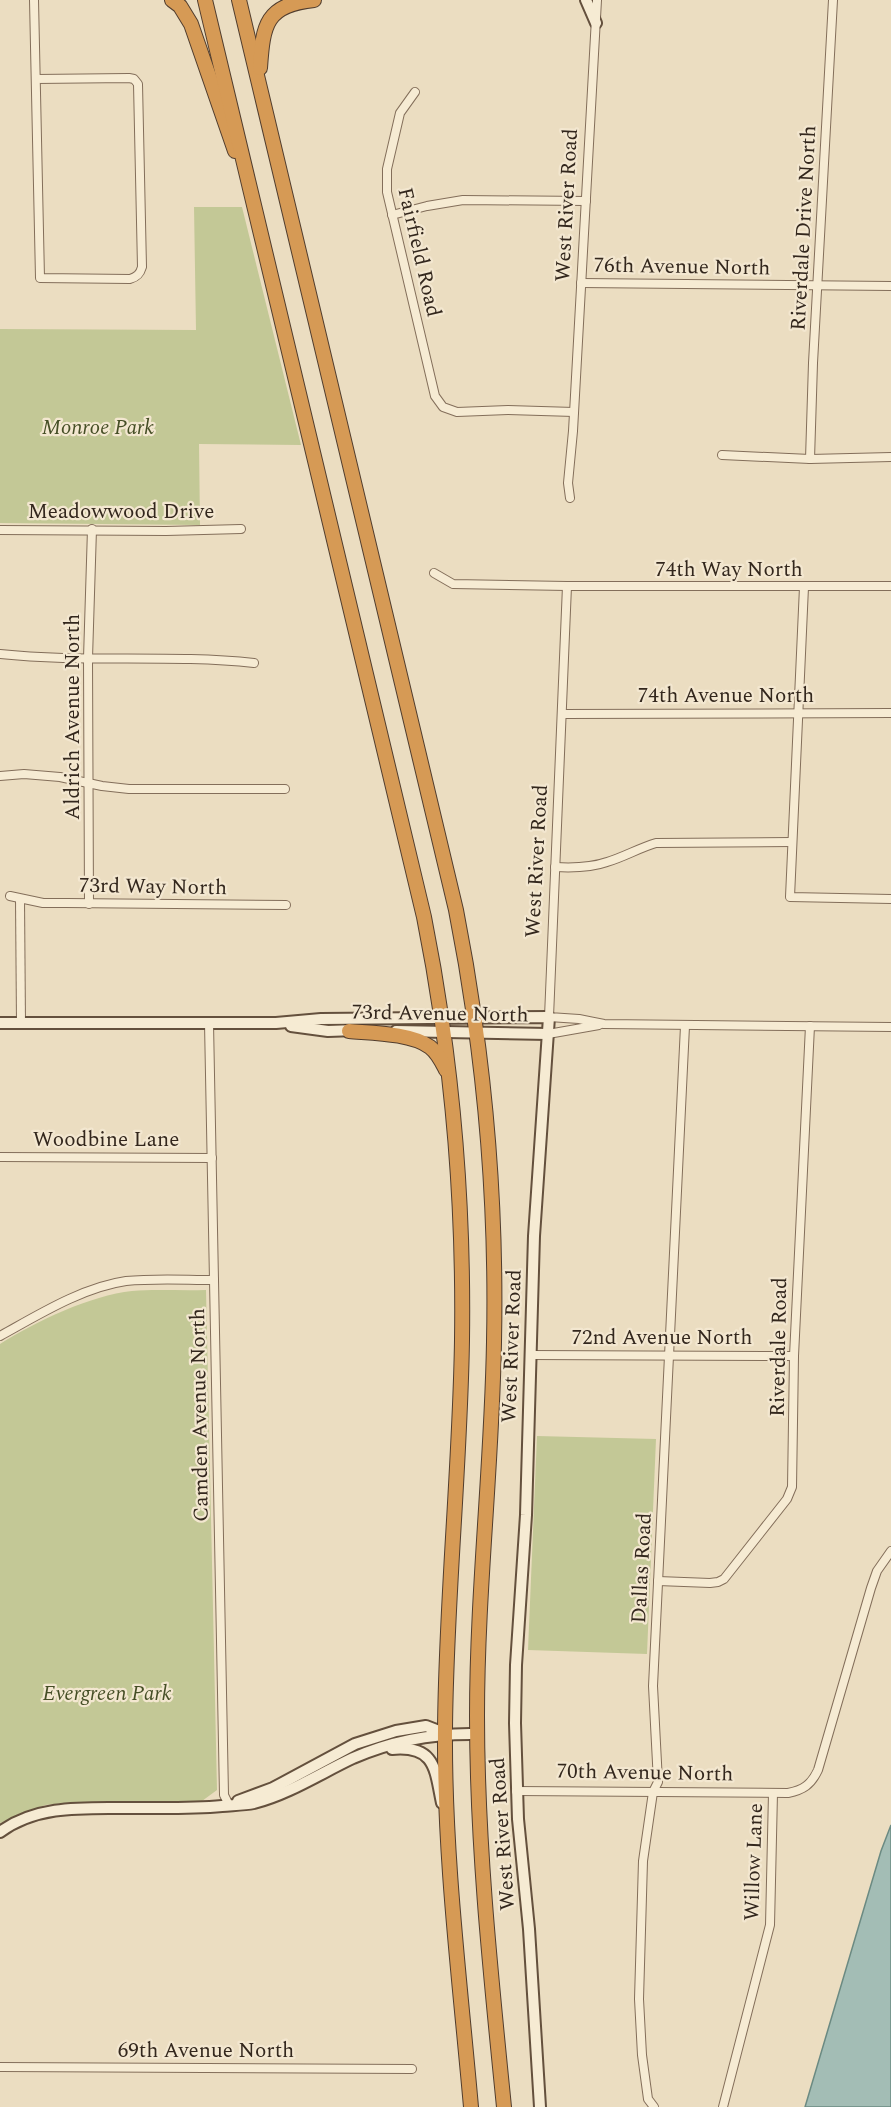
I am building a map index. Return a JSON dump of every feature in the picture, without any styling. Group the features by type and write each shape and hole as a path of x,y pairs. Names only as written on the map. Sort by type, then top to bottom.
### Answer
{"highway":[{"path":"172,0 180,6 191,24 228,136 250,186"},
{"path":"205,0 424,917 444,1032 456,1139 462,1246 462,1341 446,1665 445,1733 448,1831 471,2107"},
{"path":"239,0 453,899 475,1016 488,1134 494,1241 493,1384 478,1665 477,1734 483,1877 504,2107"},
{"path":"259,82 262,35 273,15 295,2 314,0"},
{"path":"349,1031 396,1036 422,1042 436,1053 449,1076"}],"street":[{"path":"34,0 40,278 129,279 136,277 142,267 138,84 134,79 129,78 36,79"},
{"path":"586,0 596,23"},
{"name":"West River Road","path":"570,498 568,483 597,0"},
{"name":"Riverdale Drive North","path":"810,459 833,0"},
{"name":"Fairfield Road","path":"415,92 400,113 387,169 387,192 435,396 443,407 457,412 508,410 574,412"},
{"path":"392,215 463,200 586,201"},
{"name":"76th Avenue North","path":"581,284 891,286"},
{"path":"722,455 810,459 891,457"},
{"name":"Meadowwood Drive","path":"0,530 241,529"},
{"name":"Aldrich Avenue North","path":"89,904 88,658 92,530"},
{"name":"74th Way North","path":"434,573 453,584 891,586"},
{"name":"West River Road","path":"540,2107 529,1929 516,1791 515,1688 526,1526 534,1236 549,1017 567,586"},
{"path":"804,587 790,897 891,898"},
{"path":"0,654 26,657 142,658 254,663"},
{"name":"74th Avenue North","path":"562,714 891,713"},
{"path":"0,776 24,774 60,777 129,789 285,789"},
{"path":"555,867 592,866 610,862 641,847 656,843 792,842"},
{"name":"73rd Way North","path":"10,896 43,903 286,905"},
{"path":"20,899 21,1023"},
{"name":"73rd Avenue North","path":"0,1023 276,1023 321,1018 475,1016 549,1017 579,1019 604,1024 891,1027"},
{"name":"Camden Avenue North","path":"209,1023 224,1790 229,1805"},
{"name":"73rd Avenue North","path":"276,1023 328,1032 548,1034 604,1024"},
{"name":"Dallas Road","path":"654,2107 648,2099 642,2055 639,1999 643,1861 653,1792 658,1782 653,1686 685,1026"},
{"name":"Riverdale Road","path":"658,1581 710,1583 724,1579 787,1499 792,1488 794,1476 794,1356 810,1026"},
{"name":"Woodbine Lane","path":"0,1157 212,1158"},
{"path":"0,1336 83,1293 105,1285 126,1281 214,1280"},
{"name":"72nd Avenue North","path":"530,1355 794,1356"},
{"name":"Willow Lane","path":"723,2107 770,1925 773,1793 788,1793 807,1787 814,1780 871,1588 877,1571 891,1551"},
{"path":"229,1805 273,1788 355,1744 396,1731 426,1726 445,1733"},
{"path":"0,1832 23,1819 43,1812 73,1808 198,1808 254,1803 389,1744 445,1733 477,1734"},
{"path":"354,1758 405,1748 429,1759 435,1766 448,1831"},
{"name":"70th Avenue North","path":"516,1791 773,1793"},
{"name":"69th Avenue North","path":"0,2067 412,2069"}],"green space":[{"name":"Monroe Park","path":"194,207 242,207 301,445 199,444 200,525 0,523 0,329 196,330"},
{"name":"Evergreen Park","path":"206,1290 217,1790 202,1801 74,1802 45,1805 0,1823 0,1344 46,1319 99,1298 132,1291"},
{"path":"537,1436 656,1439 647,1654 528,1650"}],"water":[{"path":"891,1825 891,2107 805,2107 881,1851"}]}
